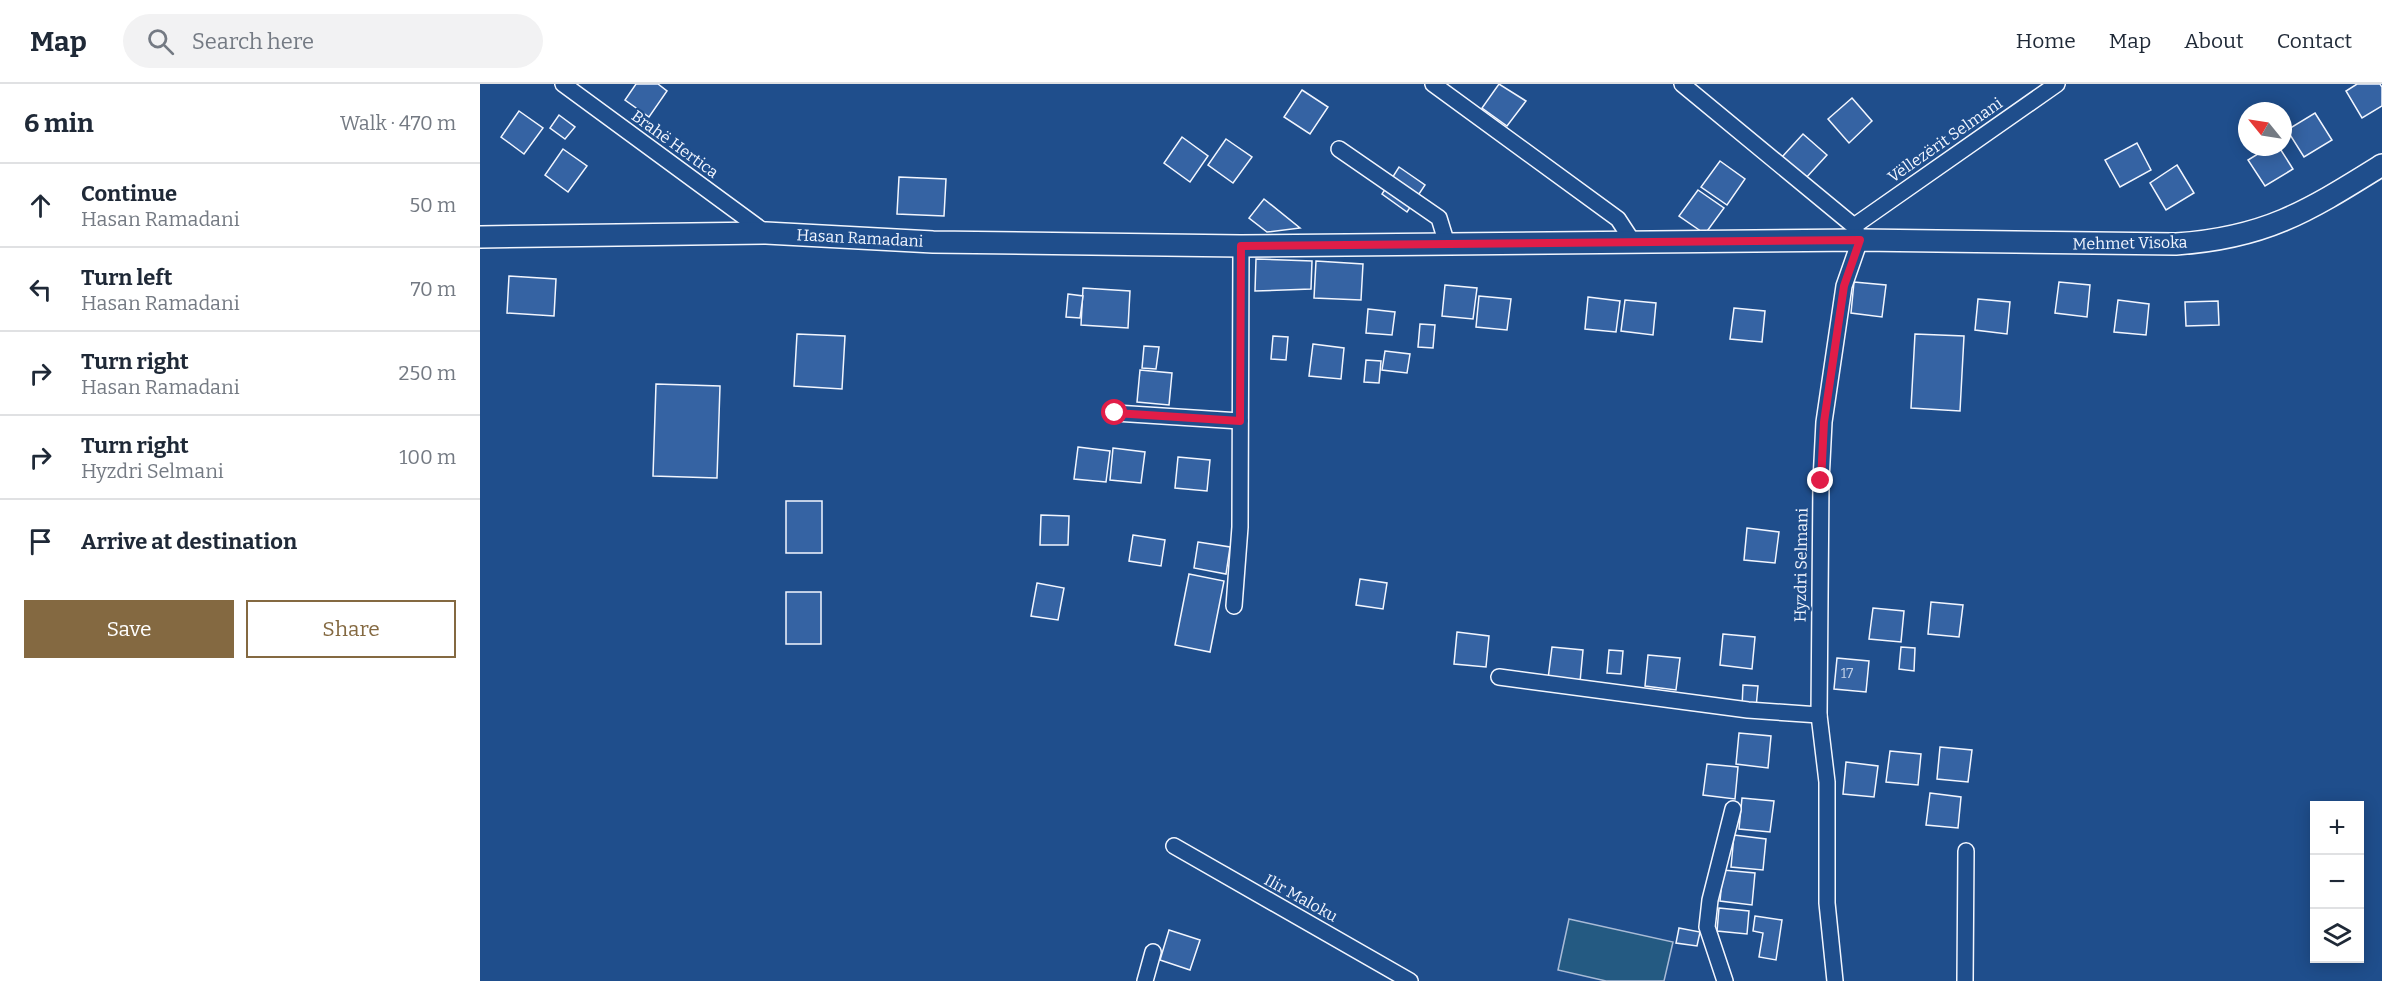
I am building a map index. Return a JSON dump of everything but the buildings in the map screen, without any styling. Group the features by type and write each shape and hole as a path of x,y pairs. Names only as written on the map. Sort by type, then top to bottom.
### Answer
{"main road":[{"name":"Mehmet Visoka","path":"1857,233 2152,245 2226,239 2287,221 2320,204 2382,165"},
{"name":"Hasan Ramadani","path":"480,237 766,233 933,243 1241,246 1633,242 1857,233"}],"street":[{"name":"Brahë Hertica","path":"563,84 766,233"},
{"path":"1433,84 1618,219 1633,242"},
{"path":"1682,84 1857,233"},
{"name":"Vëllezërit Selmani","path":"1857,233 2057,84"},
{"path":"1338,149 1439,218 1447,244"},
{"name":"Hyzdri Selmani","path":"1835,981 1827,903 1827,782 1819,715 1821,493 1824,422 1844,286 1857,233"},
{"path":"1234,606 1240,527 1241,246"},
{"path":"1115,413 1240,421"},
{"path":"1499,677 1748,710 1819,715"},
{"path":"1725,981 1707,927 1710,900 1733,809"},
{"name":"Ilir Maloku","path":"1174,846 1410,981"},
{"path":"1965,981 1966,851"},
{"path":"1145,981 1153,952"}],"shaded area":[{"path":"1569,919 1673,942 1664,981 1606,981 1558,970"}],"route":[{"path":"1115,413 1240,421 1241,246 1860,240 1844,286 1824,422 1821,481"}]}
